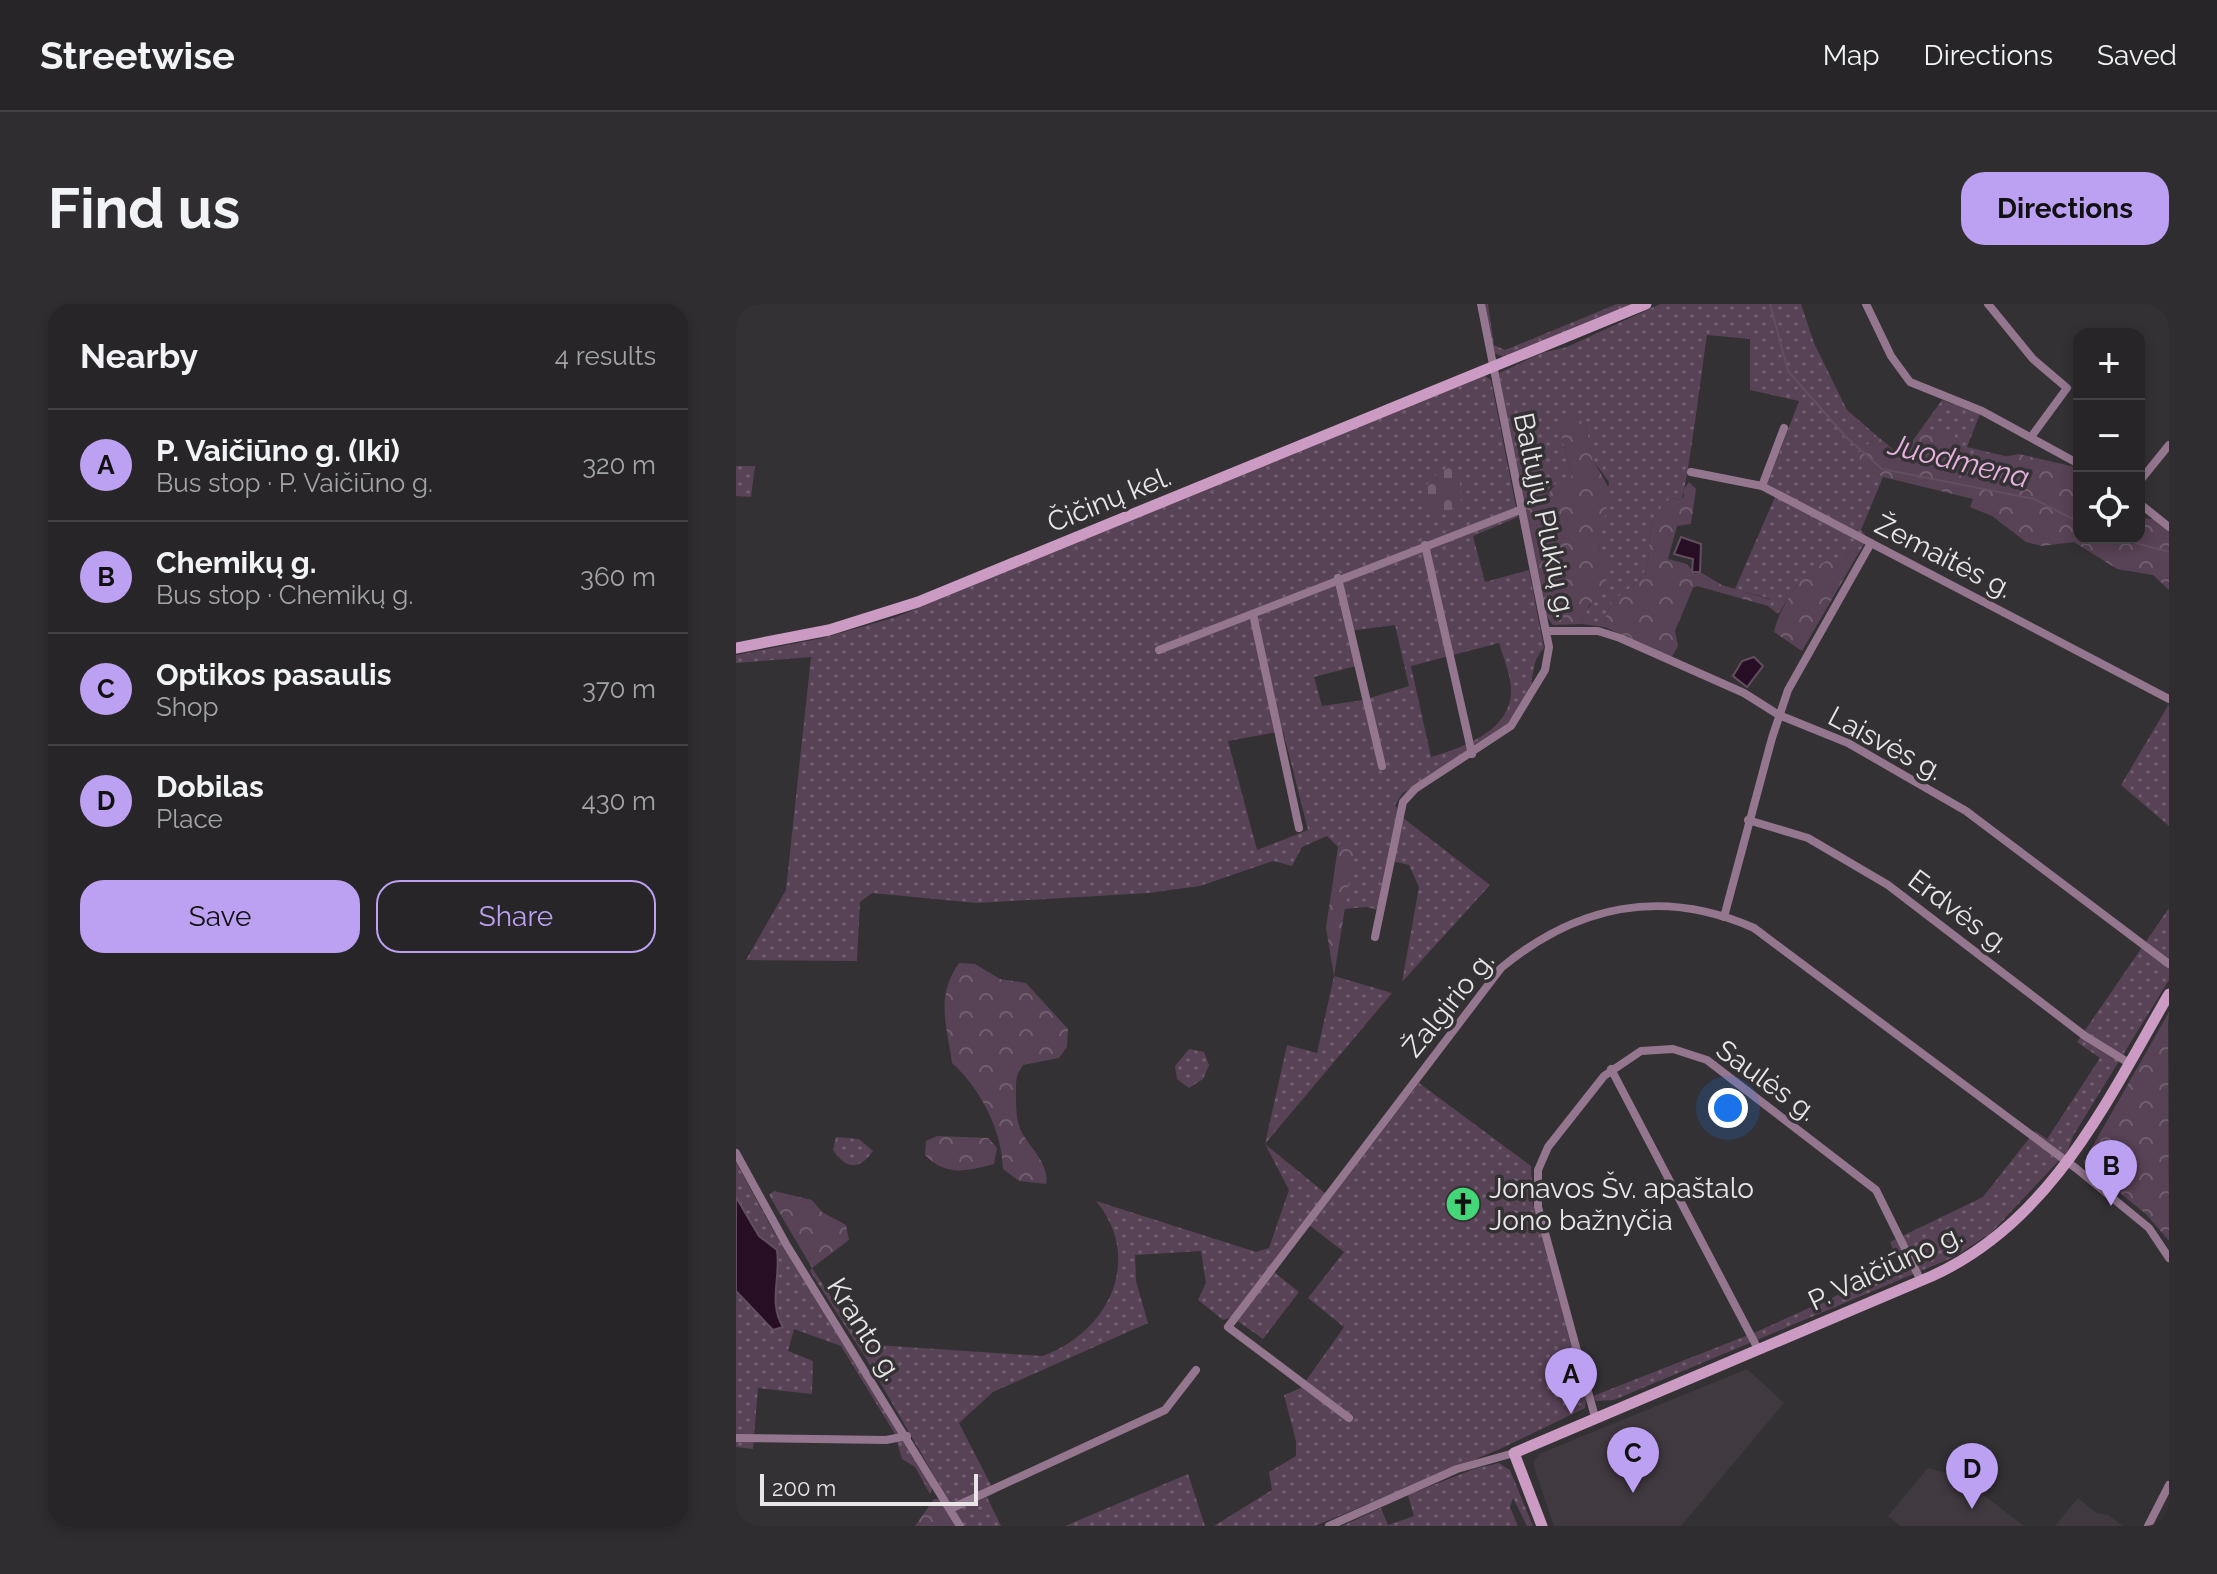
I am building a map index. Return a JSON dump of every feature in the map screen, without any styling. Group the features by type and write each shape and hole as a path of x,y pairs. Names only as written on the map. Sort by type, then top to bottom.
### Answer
{"main road":[{"name":"Čičinų kel.","path":"736,648 829,630 918,602 1646,304"},
{"name":"P. Vaičiūno g.","path":"1514,1453 1921,1281 1986,1246 2069,1163 2169,994"},
{"path":"1514,1453 1542,1526"}],"street":[{"name":"Baltųjų Plukių g.","path":"1375,937 1403,802 1415,789 1472,754 1520,716 1545,670 1549,631 1520,510 1481,304"},
{"path":"1866,304 1891,356 1910,382 1982,411 2073,461"},
{"path":"1988,304 2033,359 2067,388 2031,437"},
{"path":"1762,486 1784,428"},
{"path":"2145,475 2169,445"},
{"name":"Žemaitės g.","path":"1691,472 1762,486 2169,699"},
{"path":"2145,508 2169,527"},
{"path":"1159,650 1338,578 1520,510"},
{"path":"1724,917 1779,715 1800,666 1871,543"},
{"path":"1425,545 1472,754"},
{"path":"1338,578 1382,766"},
{"path":"1253,614 1299,828"},
{"name":"Laisvės g.","path":"1549,631 1598,631 1620,638 1744,693 1779,715 1848,743 1966,811 2169,964"},
{"name":"Erdvės g.","path":"1748,820 1808,838 1888,885 2085,1036 2129,1063"},
{"name":"Žalgirio g.","path":"1349,1418 1228,1327 1501,968 1533,942 1575,920 1602,912 1656,906 1724,917 1774,941 2069,1163 2149,1228 2169,1258"},
{"name":"Saulės g.","path":"1595,1417 1538,1207 1538,1170 1548,1147 1611,1069 1641,1051 1673,1049 1707,1060 1876,1190 1921,1281"},
{"path":"1611,1069 1758,1349"},
{"name":"Kranto g.","path":"736,1153 786,1244 960,1526"},
{"path":"950,1509 1165,1410 1196,1370"},
{"path":"736,1438 886,1440 907,1436"},
{"path":"1329,1526 1457,1469 1514,1453"},
{"path":"2148,1526 2169,1485"}],"shaded area":[{"path":"1681,537 1701,544 1700,572 1692,572 1693,559 1674,554"},
{"path":"1754,657 1763,666 1747,687 1733,676 1742,661"},
{"path":"736,1197 759,1236 777,1250 776,1309 783,1327 773,1330 736,1291"},
{"path":"1747,1369 1784,1403 1681,1526 1554,1526 1533,1464 1539,1454"},
{"path":"1928,1468 1960,1477 2024,1526 1900,1526 1888,1516"},
{"path":"2078,1498 2096,1513 2108,1515 2123,1526 2055,1526"}],"green space":[{"path":"1484,304 1488,304 1494,345 1505,350 1617,304 1632,304 1504,357 1494,353"},
{"path":"1660,304 1801,304 1814,343 1847,410 1877,436 1870,442 1872,472 1883,477 1861,530 1868,538 1858,554 1852,550 1845,558 1796,587 1778,614 1768,606 1771,599 1735,589 1778,490 1767,484 1799,401 1750,390 1750,339 1707,335 1684,492 1681,500 1671,498 1655,516 1644,573 1609,607 1605,627 1582,624 1583,613 1590,606 1609,482 1592,459 1586,425 1560,430 1572,476 1566,483 1551,486 1543,500 1530,494 1519,495 1499,373 1542,353 1567,347"},
{"path":"1484,375 1491,380 1518,517 1473,536 1485,582 1529,570 1544,648 1535,662 1528,695 1504,727 1402,794 1395,805 1402,817 1490,885 1402,982 1419,887 1409,865 1392,861 1383,911 1366,907 1344,909 1354,841 1343,840 1338,847 1327,836 1302,847 1292,866 1273,861 1200,886 1148,893 977,903 872,893 860,902 857,961 746,960 786,890 811,657 736,663 736,655 823,638 896,617","holes":["1395,625 1409,686 1363,700 1322,706 1314,677 1356,666 1348,631","1499,643 1510,681 1508,707 1502,718 1482,736 1431,757 1411,666","1283,731 1308,830 1257,850 1228,741"]},
{"path":"1942,400 1980,414 1967,447 2009,457 1976,462 1960,447 1953,433 1927,434 1906,450"},
{"path":"1576,417 1586,425 1592,458 1610,490 1598,552 1610,562 1609,573 1587,609 1582,624 1553,625 1547,617 1519,495 1530,494 1543,500 1557,482 1566,483 1572,476 1560,430 1564,420"},
{"path":"1934,430 1953,433 1960,447 1976,462 2019,454 2073,467 2073,542 2042,546 2026,542 1992,516 1970,507 1973,499 1883,477 1872,472 1856,455 1877,436 1894,450 1905,450 1924,433"},
{"path":"736,466 755,466 751,497 736,496"},
{"path":"1451,467 1459,473 1461,502 1449,511 1429,510 1425,494 1428,482"},
{"path":"1689,482 1696,489 1691,524 1677,526 1668,559 1687,564 1695,574 1700,572 1722,585 1772,600 1768,606 1697,586 1693,588 1675,631 1678,646 1671,658 1605,627 1606,616 1614,601 1644,573 1655,516 1671,498 1680,500 1684,496 1683,490"},
{"path":"2145,518 2155,519 2169,530 2169,590 2153,575 2117,569 2077,544 2145,544"},
{"path":"1852,550 1858,554 1802,651 1774,632 1783,608 1799,583 1821,564 1845,558"},
{"path":"2169,704 2169,826 2121,785"},
{"path":"1343,840 1354,840 1354,852 1334,976 1326,928 1338,847"},
{"path":"2169,908 2169,980 2073,1136 2067,1152 1991,1233 1954,1257 1614,1400 1596,1401 1593,1396 1756,1332 1900,1267 1890,1242 1983,1197 2035,1131 2047,1139 2100,1058 2077,1042"},
{"path":"959,963 975,964 1000,979 1026,983 1068,1029 1067,1047 1059,1058 1023,1065 1016,1079 1019,1124 1043,1164 1046,1184 1019,1181 1003,1169 999,1140 988,1112 972,1085 952,1063 945,1000"},
{"path":"1334,976 1392,993 1265,1144 1287,1045 1317,1053"},
{"path":"2169,1012 2169,1241 2146,1214 2083,1163"},
{"path":"1189,1049 1204,1052 1209,1065 1203,1079 1189,1088 1177,1079 1175,1066"},
{"path":"1419,1083 1531,1166 1533,1204 1586,1399 1585,1408 1500,1449 1315,1526 1214,1526 1272,1490 1269,1472 1296,1456 1296,1441 1284,1395 1301,1388 1344,1327 1308,1298 1344,1252 1309,1225 1274,1272 1299,1292 1263,1339 1232,1317 1223,1320 1198,1300 1206,1283 1201,1251 1135,1255 1136,1281 1148,1323 993,1392 959,1423 995,1493 987,1497 1001,1526 963,1526 869,1363 810,1271 812,1268 862,1344 1042,1356 1085,1331 1101,1313 1112,1292 1118,1270 1117,1247 1110,1224 1096,1201 1256,1252 1269,1248 1289,1190 1265,1144 1331,1198"},
{"path":"937,1136 988,1138 997,1148 994,1164 966,1170 941,1167 925,1155 926,1141"},
{"path":"836,1137 859,1139 873,1151 863,1162 848,1164 833,1150"},
{"path":"736,1162 774,1232 933,1486 930,1494 915,1467 902,1459 895,1434 841,1346 794,1329 788,1351 813,1361 812,1394 758,1388 753,1449 736,1447 736,1291 773,1330 783,1327 776,1315 775,1292 759,1236 736,1197"},
{"path":"774,1191 812,1200 822,1212 846,1225 849,1240 812,1268 769,1195"},
{"path":"1499,1463 1510,1470 1533,1526 1527,1526 1513,1498 1510,1507 1518,1526 1342,1526 1381,1508 1388,1525 1414,1516 1408,1495 1474,1469"},
{"path":"1188,1474 1205,1526 1065,1526"},
{"path":"934,1499 940,1499 956,1526 915,1526"}],"waterway":[{"name":"Juodmena","path":"1770,304 1788,371 1846,437 1882,469 2034,499 2073,519"},
{"name":"Juodmena","path":"2140,544 2169,552"}],"place":[{"name":"Jonavos Šv. apaštalo Jono bažnyčia","path":"1463,1204"},
{"name":"Chemikų g.","path":"2111,1206"},
{"name":"P. Vaičiūno g. (Iki)","path":"1571,1414"},
{"name":"Optikos pasaulis","path":"1633,1493"},
{"name":"Dobilas","path":"1972,1509"}]}
